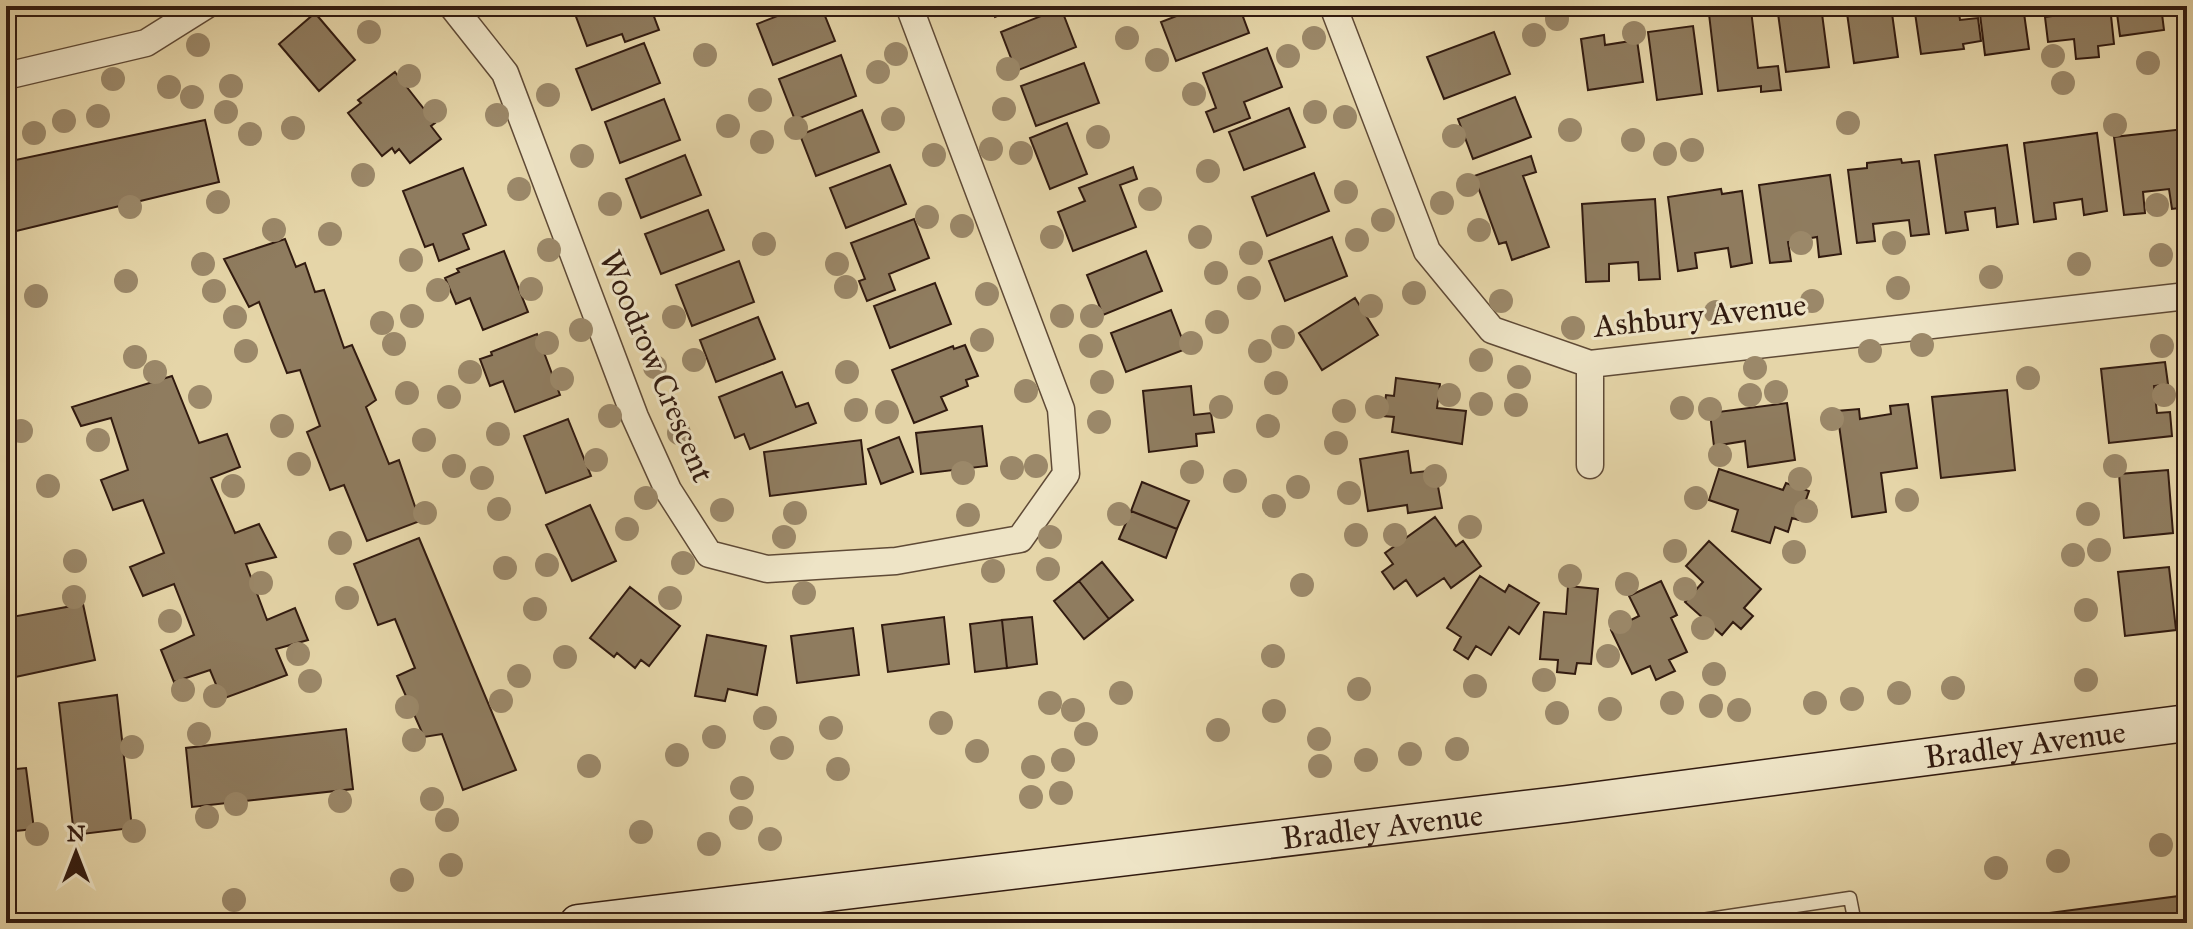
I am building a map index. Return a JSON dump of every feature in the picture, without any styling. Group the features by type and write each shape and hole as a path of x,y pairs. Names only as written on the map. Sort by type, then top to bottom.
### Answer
{"main road":[{"name":"Bradley Avenue","path":"578,923 1567,804 2187,723"}],"street":[{"path":"6,76 146,43 205,6"},
{"name":"Woodrow Crescent","path":"452,6 505,73 635,417 668,490 709,554 767,569 896,561 1020,539 1066,474 1061,409 909,6"},
{"name":"Ashbury Avenue","path":"1333,6 1427,251 1492,330 1590,364 2187,296"},
{"path":"1590,364 1590,465"}],"lane":[{"path":"1682,923 1850,898 1855,923"}],"building":[{"path":"572,6 650,6 659,30 625,42 622,34 587,46"},
{"path":"803,6 821,6 835,41 773,65 757,24"},
{"path":"991,6 1022,6 995,17"},
{"path":"1202,6 1239,6 1249,33 1176,61 1161,22"},
{"path":"1777,6 1821,6 1829,67 1786,72"},
{"path":"1846,6 1891,6 1898,57 1854,63"},
{"path":"1914,6 1958,6 1960,20 1978,18 1981,41 1963,44 1964,49 1921,54"},
{"path":"1979,6 2023,6 2029,49 1985,55"},
{"path":"2052,6 2110,6 2114,44 2098,46 2099,57 2076,59 2074,39 2048,42 2045,17 2053,16"},
{"path":"2116,6 2161,6 2164,30 2120,36"},
{"path":"1061,8 1076,47 1016,71 1001,32"},
{"path":"1751,10 1758,68 1778,66 1781,90 1761,92 1761,86 1718,91 1709,14"},
{"path":"315,13 355,60 319,91 279,44"},
{"path":"1693,26 1702,94 1657,100 1648,32"},
{"path":"1494,32 1510,74 1444,99 1427,57"},
{"path":"1604,35 1605,45 1637,40 1643,82 1588,90 1581,39"},
{"path":"644,43 660,83 592,110 576,69"},
{"path":"1267,48 1282,87 1244,102 1250,118 1214,132 1206,112 1216,108 1203,73"},
{"path":"841,55 856,96 795,120 779,79"},
{"path":"1084,63 1099,103 1036,126 1021,86"},
{"path":"395,72 435,123 431,126 441,139 410,163 399,149 395,153 392,148 382,156 348,113 361,103 358,100"},
{"path":"1515,97 1531,137 1473,159 1458,119"},
{"path":"664,99 680,140 620,163 605,122"},
{"path":"1289,108 1305,147 1244,170 1229,132"},
{"path":"862,110 879,152 816,176 800,135"},
{"path":"205,120 219,182 8,233 6,162"},
{"path":"1067,123 1087,174 1050,189 1030,138"},
{"path":"2184,129 2187,207 2172,209 2169,189 2143,192 2145,213 2124,215 2114,137"},
{"path":"2097,133 2107,211 2084,215 2082,199 2054,203 2056,219 2034,222 2024,143"},
{"path":"2007,145 2018,224 1997,227 1995,208 1965,212 1968,230 1946,233 1935,155"},
{"path":"685,155 701,195 641,218 626,179"},
{"path":"1531,156 1536,172 1523,176 1549,247 1512,260 1506,242 1499,244 1474,176"},
{"path":"1901,159 1902,163 1919,161 1929,234 1911,236 1909,220 1873,224 1875,241 1857,243 1848,170 1867,168 1867,163"},
{"path":"890,165 906,204 846,228 830,188"},
{"path":"1133,167 1137,179 1120,185 1136,227 1073,251 1058,212 1085,201 1079,188"},
{"path":"463,168 486,225 463,234 469,249 439,261 433,244 425,247 403,191"},
{"path":"1314,173 1329,211 1267,236 1252,197"},
{"path":"1830,175 1841,254 1819,257 1817,237 1788,242 1791,261 1770,263 1759,185"},
{"path":"1721,189 1722,194 1742,191 1752,263 1731,267 1728,248 1695,253 1697,268 1678,271 1668,197"},
{"path":"1655,199 1660,279 1639,280 1638,262 1609,264 1609,281 1586,282 1582,204"},
{"path":"708,210 724,250 661,274 645,234"},
{"path":"914,219 929,258 889,274 895,290 867,301 859,281 865,279 851,243"},
{"path":"1332,237 1347,276 1285,301 1269,261"},
{"path":"285,239 296,267 305,263 315,292 324,290 344,348 352,345 376,400 366,407 389,464 399,460 420,521 367,541 344,485 330,490 307,432 320,426 300,370 287,373 259,302 249,307 224,259"},
{"path":"504,251 528,312 483,330 470,298 456,304 445,278 459,272 457,269"},
{"path":"1146,251 1162,291 1103,315 1087,275"},
{"path":"739,261 754,302 692,326 676,285"},
{"path":"935,283 951,324 890,348 874,306"},
{"path":"1355,298 1378,335 1322,370 1299,333"},
{"path":"1171,310 1186,349 1126,372 1111,333"},
{"path":"758,317 775,359 716,382 700,340"},
{"path":"537,334 560,395 515,412 503,381 490,386 480,359"},
{"path":"965,345 978,376 966,380 968,386 941,397 947,410 914,423 892,370 953,346 954,349"},
{"path":"2165,362 2168,384 2154,386 2157,413 2170,412 2172,436 2109,443 2101,369"},
{"path":"782,372 796,407 808,403 816,423 750,449 744,434 735,438 719,397"},
{"path":"172,376 199,443 227,434 240,467 211,478 235,533 259,524 276,557 246,564 267,620 295,608 308,640 276,649 287,675 222,699 210,670 174,682 161,650 194,635 174,584 143,596 130,567 164,553 143,500 113,510 101,480 128,470 111,418 81,426 72,407"},
{"path":"1396,378 1440,384 1437,408 1466,411 1462,444 1392,432 1394,417 1383,416 1386,395 1394,396"},
{"path":"1191,386 1194,415 1211,413 1214,432 1196,434 1197,446 1149,452 1143,391"},
{"path":"2007,390 2015,470 1941,478 1932,397"},
{"path":"1787,403 1795,460 1748,467 1745,441 1714,446 1710,413"},
{"path":"1908,404 1917,468 1881,473 1886,512 1852,517 1837,411 1859,409 1860,419 1891,414 1890,406"},
{"path":"568,419 591,476 546,493 524,436"},
{"path":"982,426 987,466 921,474 916,433"},
{"path":"899,437 913,472 881,484 868,449"},
{"path":"861,440 866,484 770,496 764,452"},
{"path":"1408,451 1411,473 1427,471 1429,483 1437,481 1442,508 1408,513 1407,505 1368,511 1360,459"},
{"path":"1719,469 1783,490 1786,483 1809,491 1799,520 1792,518 1788,532 1775,527 1770,543 1732,531 1738,510 1709,500"},
{"path":"2168,470 2173,533 2124,538 2119,474"},
{"path":"1142,482 1189,501 1177,529 1131,511"},
{"path":"590,505 616,561 572,581 546,525"},
{"path":"1131,511 1177,529 1166,558 1119,539"},
{"path":"1435,517 1456,546 1463,541 1481,566 1451,588 1444,578 1417,596 1406,580 1394,589 1382,572 1393,564 1385,553"},
{"path":"419,538 516,770 463,790 442,734 424,737 397,676 415,668 395,619 378,625 354,564"},
{"path":"1709,541 1761,589 1744,608 1753,616 1741,629 1733,622 1722,635 1685,602 1703,582 1686,566"},
{"path":"1102,562 1133,600 1109,619 1079,581"},
{"path":"2169,567 2176,630 2125,636 2118,572"},
{"path":"1480,576 1505,592 1509,585 1539,603 1519,634 1509,627 1491,655 1476,646 1468,659 1454,650 1461,637 1447,628"},
{"path":"1079,581 1109,619 1084,639 1054,601"},
{"path":"1661,581 1677,615 1671,618 1687,652 1669,660 1675,671 1656,680 1650,666 1632,674 1611,630 1639,616 1629,596"},
{"path":"1568,586 1598,589 1591,664 1577,663 1575,674 1557,672 1558,660 1540,659 1544,612 1566,614"},
{"path":"630,587 680,626 649,666 641,660 635,668 617,653 614,657 590,638"},
{"path":"83,604 95,660 6,679 6,618"},
{"path":"944,617 949,664 888,672 882,625"},
{"path":"1032,617 1037,664 1007,668 1002,620"},
{"path":"1002,620 1007,668 975,672 970,624"},
{"path":"853,628 859,675 797,683 791,636"},
{"path":"707,635 766,646 757,695 728,689 725,701 695,696"},
{"path":"117,695 132,828 74,835 59,703"},
{"path":"346,729 353,789 192,807 186,748"},
{"path":"26,768 34,829 6,832 6,770"},
{"path":"2187,895 2187,923 1972,923"}]}
